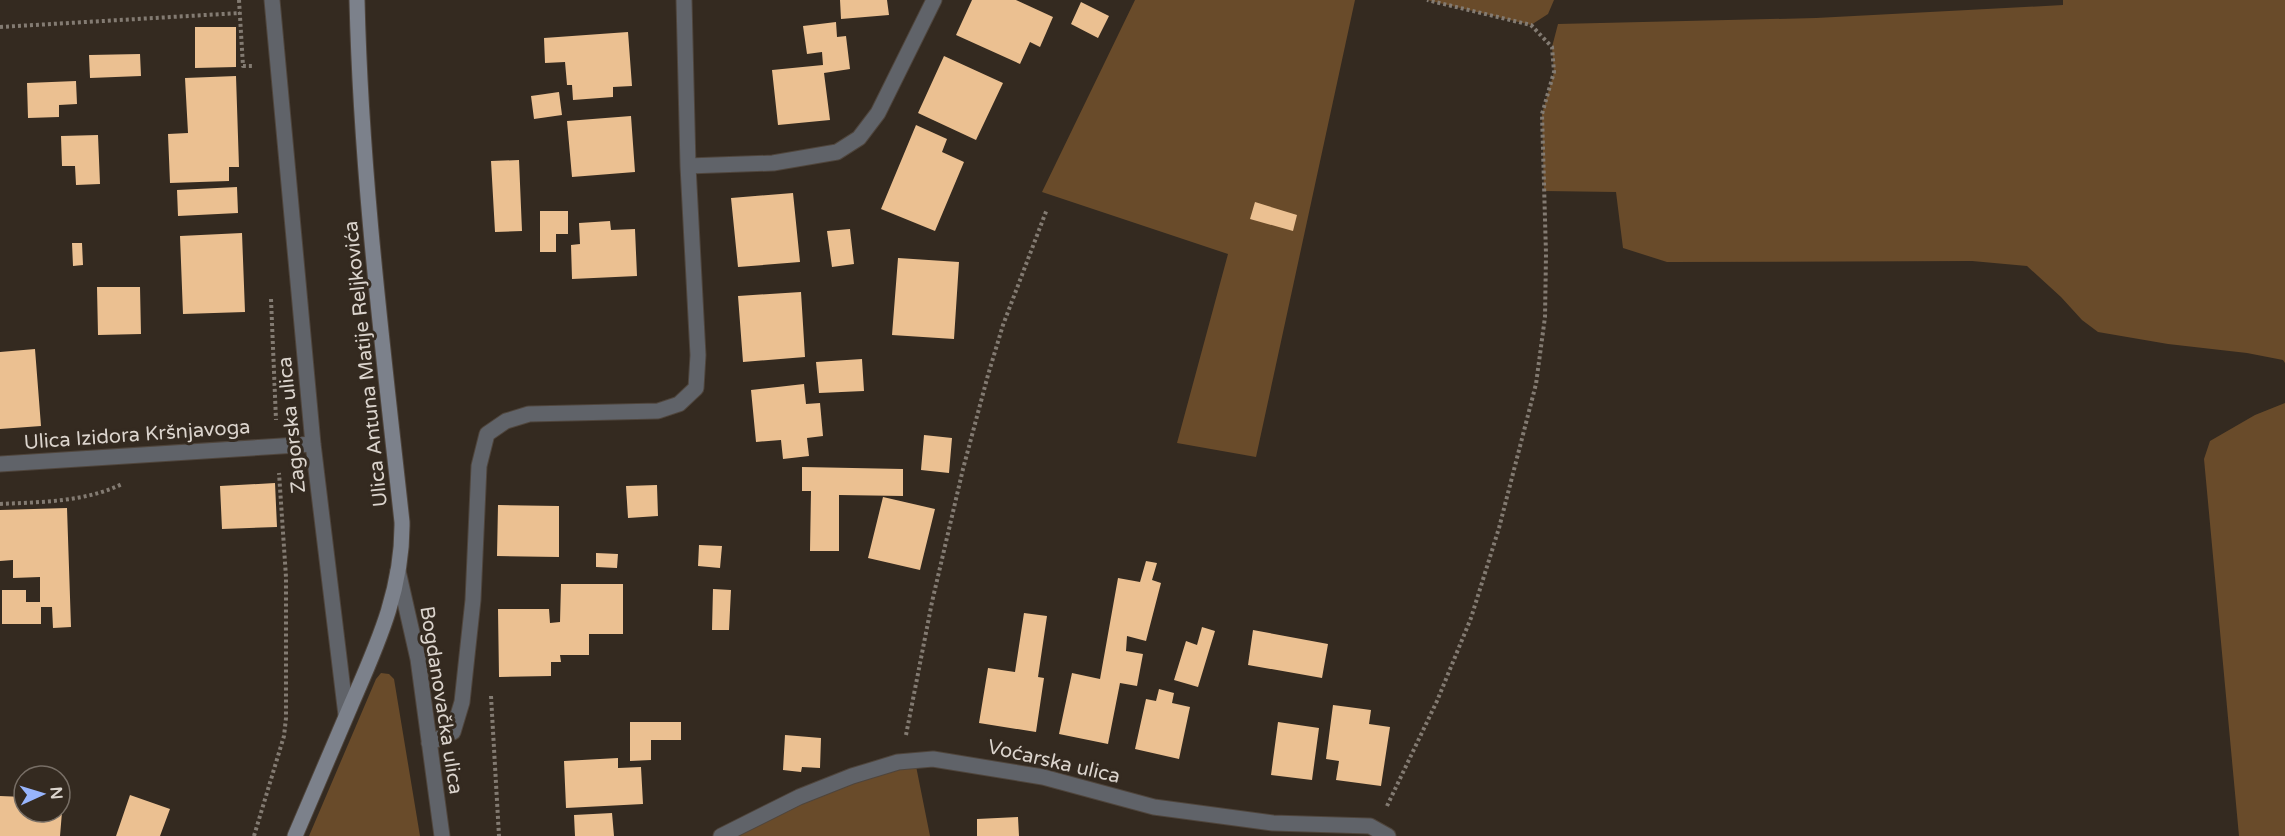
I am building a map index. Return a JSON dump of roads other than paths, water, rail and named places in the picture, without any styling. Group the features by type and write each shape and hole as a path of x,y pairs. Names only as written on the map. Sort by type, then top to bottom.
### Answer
{"main road":[{"name":"Ulica Antuna Matije Reljkovića","path":"346,715 386,622 398,571 402,522 370,209 359,74 357,0"},
{"name":"Zagorska ulica","path":"295,836 346,715"}],"street":[{"name":"Zagorska ulica","path":"272,0 313,444 346,715"},
{"path":"429,744 453,732 462,702 473,600 478,466 487,434 506,421 529,414 658,411 679,404 696,388 698,355 688,166 684,0"},
{"path":"688,166 773,163 837,152 859,138 878,112 934,0"},
{"name":"Ulica Izidora Kršnjavoga","path":"0,464 313,444"},
{"name":"Bogdanovačka ulica","path":"398,571 418,659 442,836"},
{"name":"Voćarska ulica","path":"721,836 799,797 852,776 902,762 933,759 1043,777 1154,807 1273,823 1370,826 1388,836"}]}
